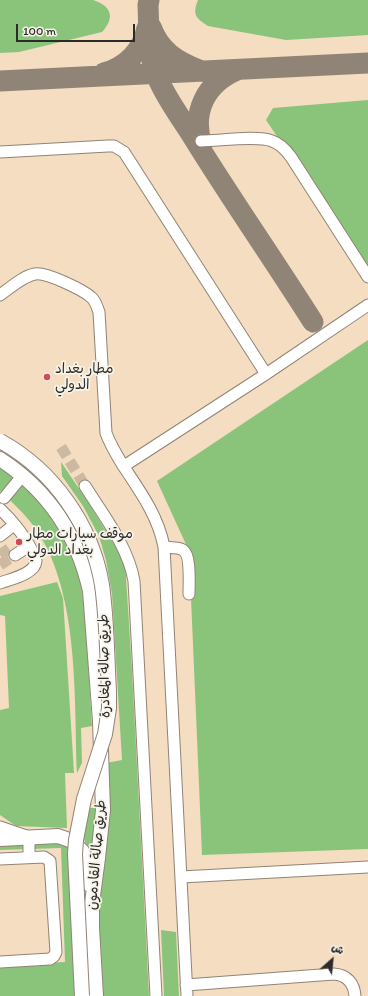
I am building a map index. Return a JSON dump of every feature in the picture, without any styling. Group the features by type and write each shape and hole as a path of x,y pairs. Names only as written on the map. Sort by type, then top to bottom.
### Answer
{"main road":[{"name":"طريق صالة المغادرة","path":"0,441 20,453 34,465 59,491 72,508 91,545 102,585 109,708 104,739 84,799 78,827 75,854 82,996"},
{"name":"طريق صالة القادمون","path":"0,459 23,475 46,499 66,528 81,558 90,591 100,721 103,810 92,904 96,996"},
{"path":"1,830 29,837 58,836 72,841 85,858 92,904"}],"lane":[{"path":"201,141 260,139 272,141 283,147 291,157 368,277"},
{"path":"0,152 108,146 114,146 124,152 266,374"},
{"path":"0,295 28,276 41,273 84,292 94,300 99,312 105,427 111,445 154,514 160,529 164,547 187,990 334,974 346,977 350,981 354,987 355,996"},
{"path":"124,466 266,374 368,305"},
{"path":"4,498 23,475"},
{"path":"85,486 126,553 134,581 156,996"},
{"path":"0,509 29,546 36,561 34,568 31,571 0,583"},
{"path":"0,536 14,525"},
{"path":"15,555 29,546"},
{"path":"164,547 181,549 186,553 188,559 189,594"},
{"path":"29,837 29,857"},
{"path":"0,859 44,857 50,860 56,954 50,959 0,962"},
{"path":"181,877 368,867"}],"green space":[{"path":"0,0 93,0 108,9 110,17 109,22 102,32 19,52 0,53"},
{"path":"198,0 368,0 368,35 286,40 208,26 196,16 195,9"},
{"path":"368,100 368,272 266,120 273,108"},
{"path":"368,340 368,849 202,855 189,551 157,481"},
{"path":"61,462 125,562 149,996 103,996 98,926 106,763 122,760 112,594 106,560 99,536 83,506 62,476"},
{"path":"0,468 31,491 58,524 77,560 85,610 92,726 81,728 82,763 77,773 74,677 67,610 59,579 48,550 32,524 0,491"},
{"path":"57,582 63,598 74,773 65,773 67,828 16,826 0,815 0,710 9,708 5,616 0,615 0,596"},
{"path":"88,808 97,808 95,841 90,855 84,839"},
{"path":"0,840 68,843 75,996 0,996 0,965 65,962 61,848 0,850"},
{"path":"161,930 176,932 179,996 164,996"}],"taxiway":[{"path":"149,0 150,49 153,66 164,92 313,322"},
{"path":"151,27 159,43 164,49 176,59 199,70"},
{"path":"104,73 119,67 132,56 142,43 147,28"},
{"path":"0,81 368,63"},
{"path":"202,145 198,121 204,100 209,91 217,83 237,70"}],"tunnel":[{"path":"61,447 85,486"},
{"path":"0,555 10,548"},
{"path":"0,565 15,555"}],"place":[{"name":"مطار بغداد الدولي","path":"47,377"},
{"name":"موقف سيارات مطار بغداد الدولي","path":"19,542"}]}
